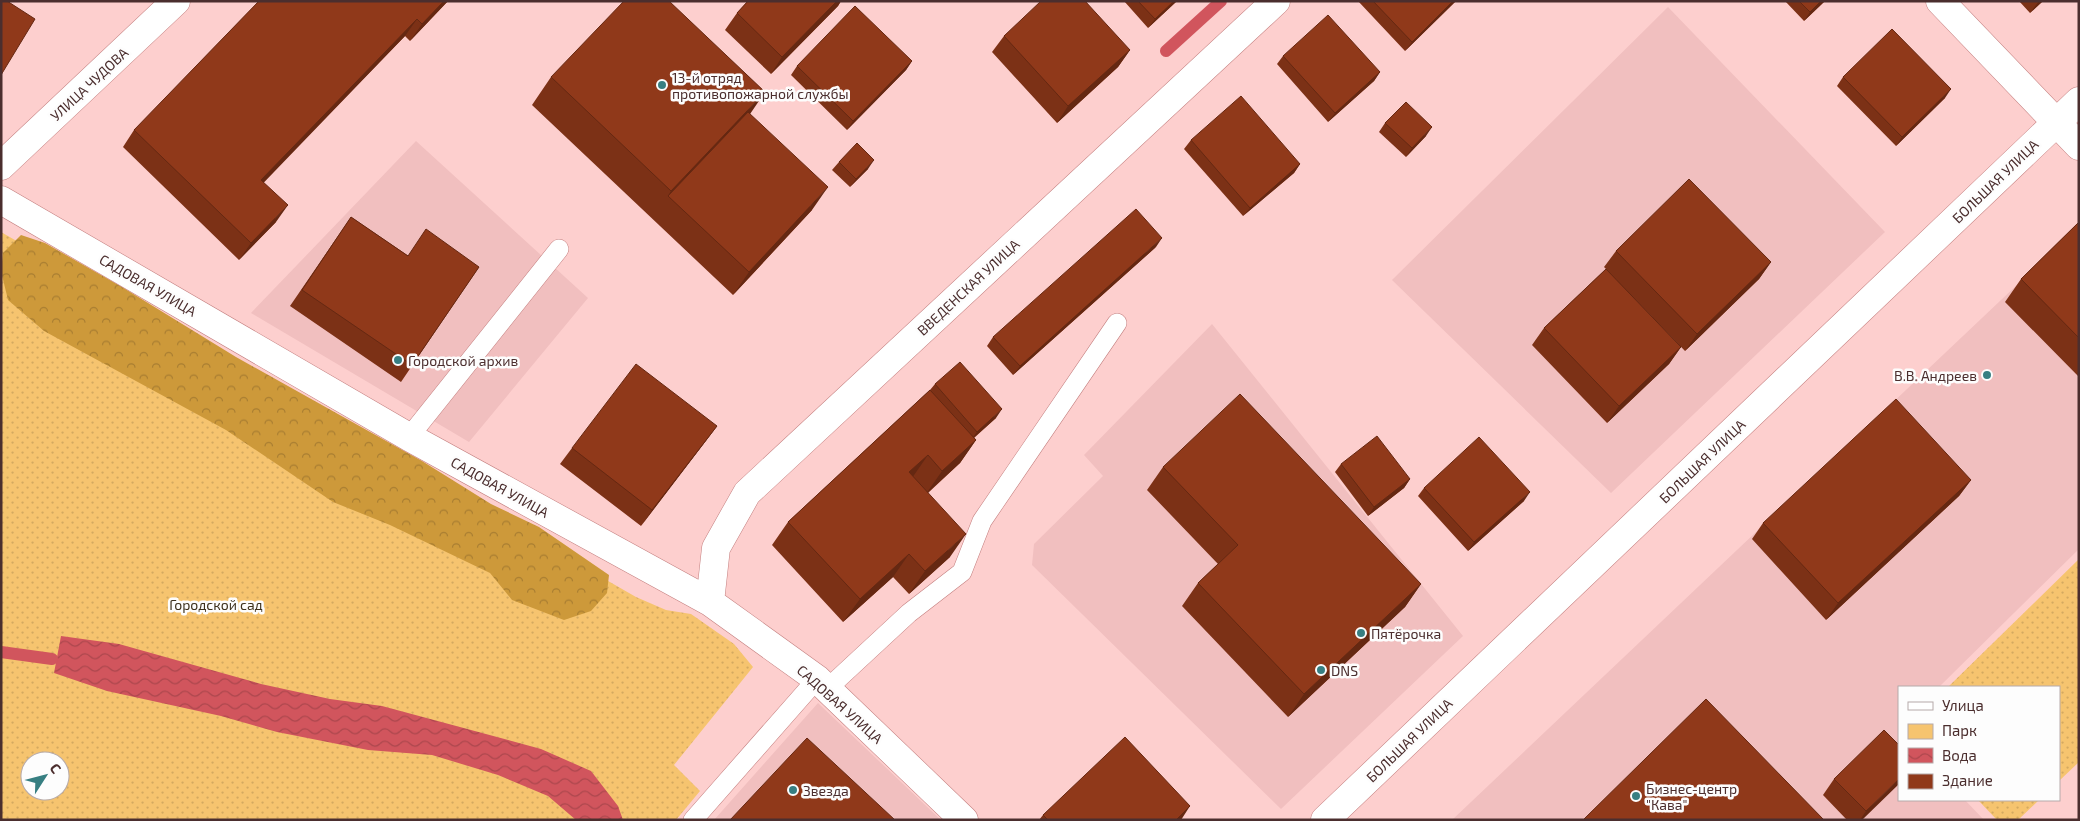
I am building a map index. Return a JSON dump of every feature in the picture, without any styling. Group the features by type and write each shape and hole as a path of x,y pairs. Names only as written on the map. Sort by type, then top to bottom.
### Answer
{"street":[{"name":"УЛИЦА ЧУДОВА","path":"1,166 176,1"},
{"name":"ВВЕДЕНСКАЯ УЛИЦА","path":"710,602 716,548 747,493 1276,1"},
{"path":"1940,1 2079,146"},
{"name":"БОЛЬШАЯ УЛИЦА","path":"1325,820 2079,101"},
{"name":"САДОВАЯ УЛИЦА","path":"1,200 409,437 710,602 822,684 964,820"}],"lane":[{"path":"409,437 559,249"},
{"path":"693,820 822,684 962,572 982,521 1117,323"}],"shaded area":[{"path":"1668,7 1885,232 1611,493 1392,280"},
{"path":"416,141 588,298 469,442 251,313"},
{"path":"2079,226 2079,549 1940,686 1898,686 1898,801 1966,801 1984,820 1452,820"},
{"path":"1212,324 1463,636 1281,809 1032,565 1034,544 1103,476 1084,455"},
{"path":"818,703 941,820 714,820"}],"green space":[{"name":"Городской сад","path":"1,232 636,597 666,610 691,614 734,644 753,667 674,765 700,791 676,820 1,820"},
{"path":"21,235 45,243 122,287 236,357 422,461 491,504 539,527 609,575 607,593 591,611 564,620 512,600 490,573 390,525 333,502 226,430 44,331 8,300 1,271 3,253"},
{"path":"2079,559 2079,762 2060,780 2060,686 1949,686"},
{"path":"1979,801 2038,801 2018,820 1997,820"}],"water":[{"path":"61,636 119,644 261,684 330,699 382,706 541,749 591,771 618,806 623,820 576,820 548,796 498,775 432,755 368,750 277,732 221,716 107,691 54,673"}],"building":[{"path":"1,1 7,1 35,19 1,75"},
{"path":"259,1 444,1 422,24 417,19 261,180 288,205 251,243 134,130"},
{"path":"624,1 669,1 765,92 671,191 551,77"},
{"path":"748,1 837,1 782,57 737,13"},
{"path":"1041,1 1085,1 1130,50 1068,106 1004,36"},
{"path":"1138,1 1174,1 1155,19"},
{"path":"1373,1 1453,1 1412,42"},
{"path":"1799,1 1821,1 1810,12"},
{"path":"855,6 912,61 853,121 797,66"},
{"path":"1328,15 1380,72 1335,113 1283,56"},
{"path":"1892,29 1951,89 1902,137 1843,77"},
{"path":"1241,96 1300,164 1250,208 1191,140"},
{"path":"1406,102 1432,127 1412,148 1385,123"},
{"path":"748,112 828,187 749,272 668,196"},
{"path":"857,143 874,160 856,179 839,162"},
{"path":"1689,179 1771,262 1697,334 1616,251"},
{"path":"1136,209 1162,238 1020,366 993,337"},
{"path":"351,217 408,256 426,229 479,267 412,365 302,290"},
{"path":"2079,222 2079,338 2021,279"},
{"path":"1606,269 1681,347 1619,406 1544,328"},
{"path":"960,362 1002,409 977,432 935,384"},
{"path":"636,364 717,426 652,510 572,448"},
{"path":"930,390 976,440 942,471 928,455 909,472 966,534 925,571 909,554 860,599 788,522"},
{"path":"1240,394 1421,584 1304,694 1198,583 1238,545 1163,467"},
{"path":"1896,399 1971,480 1838,603 1763,523"},
{"path":"1377,436 1410,479 1374,507 1341,464"},
{"path":"1479,437 1530,492 1474,542 1424,488"},
{"path":"1706,699 1824,820 1584,819"},
{"path":"1884,730 1898,744 1898,780 1866,811 1834,779"},
{"path":"1125,737 1190,806 1176,820 1048,820 1043,815"},
{"path":"807,738 895,820 730,820"}],"waterway":[{"path":"1166,51 1221,1"},
{"path":"1,652 52,659"}],"place":[{"name":"13-й отряд противопожарной службы","path":"662,85"},
{"name":"Городской архив","path":"398,360"},
{"name":"В.В. Андреев","path":"1987,375"},
{"name":"Пятёрочка","path":"1361,633"},
{"name":"DNS","path":"1321,670"},
{"name":"Звезда","path":"793,790"},
{"name":"Бизнес-центр \"Кава\"","path":"1636,796"}]}
